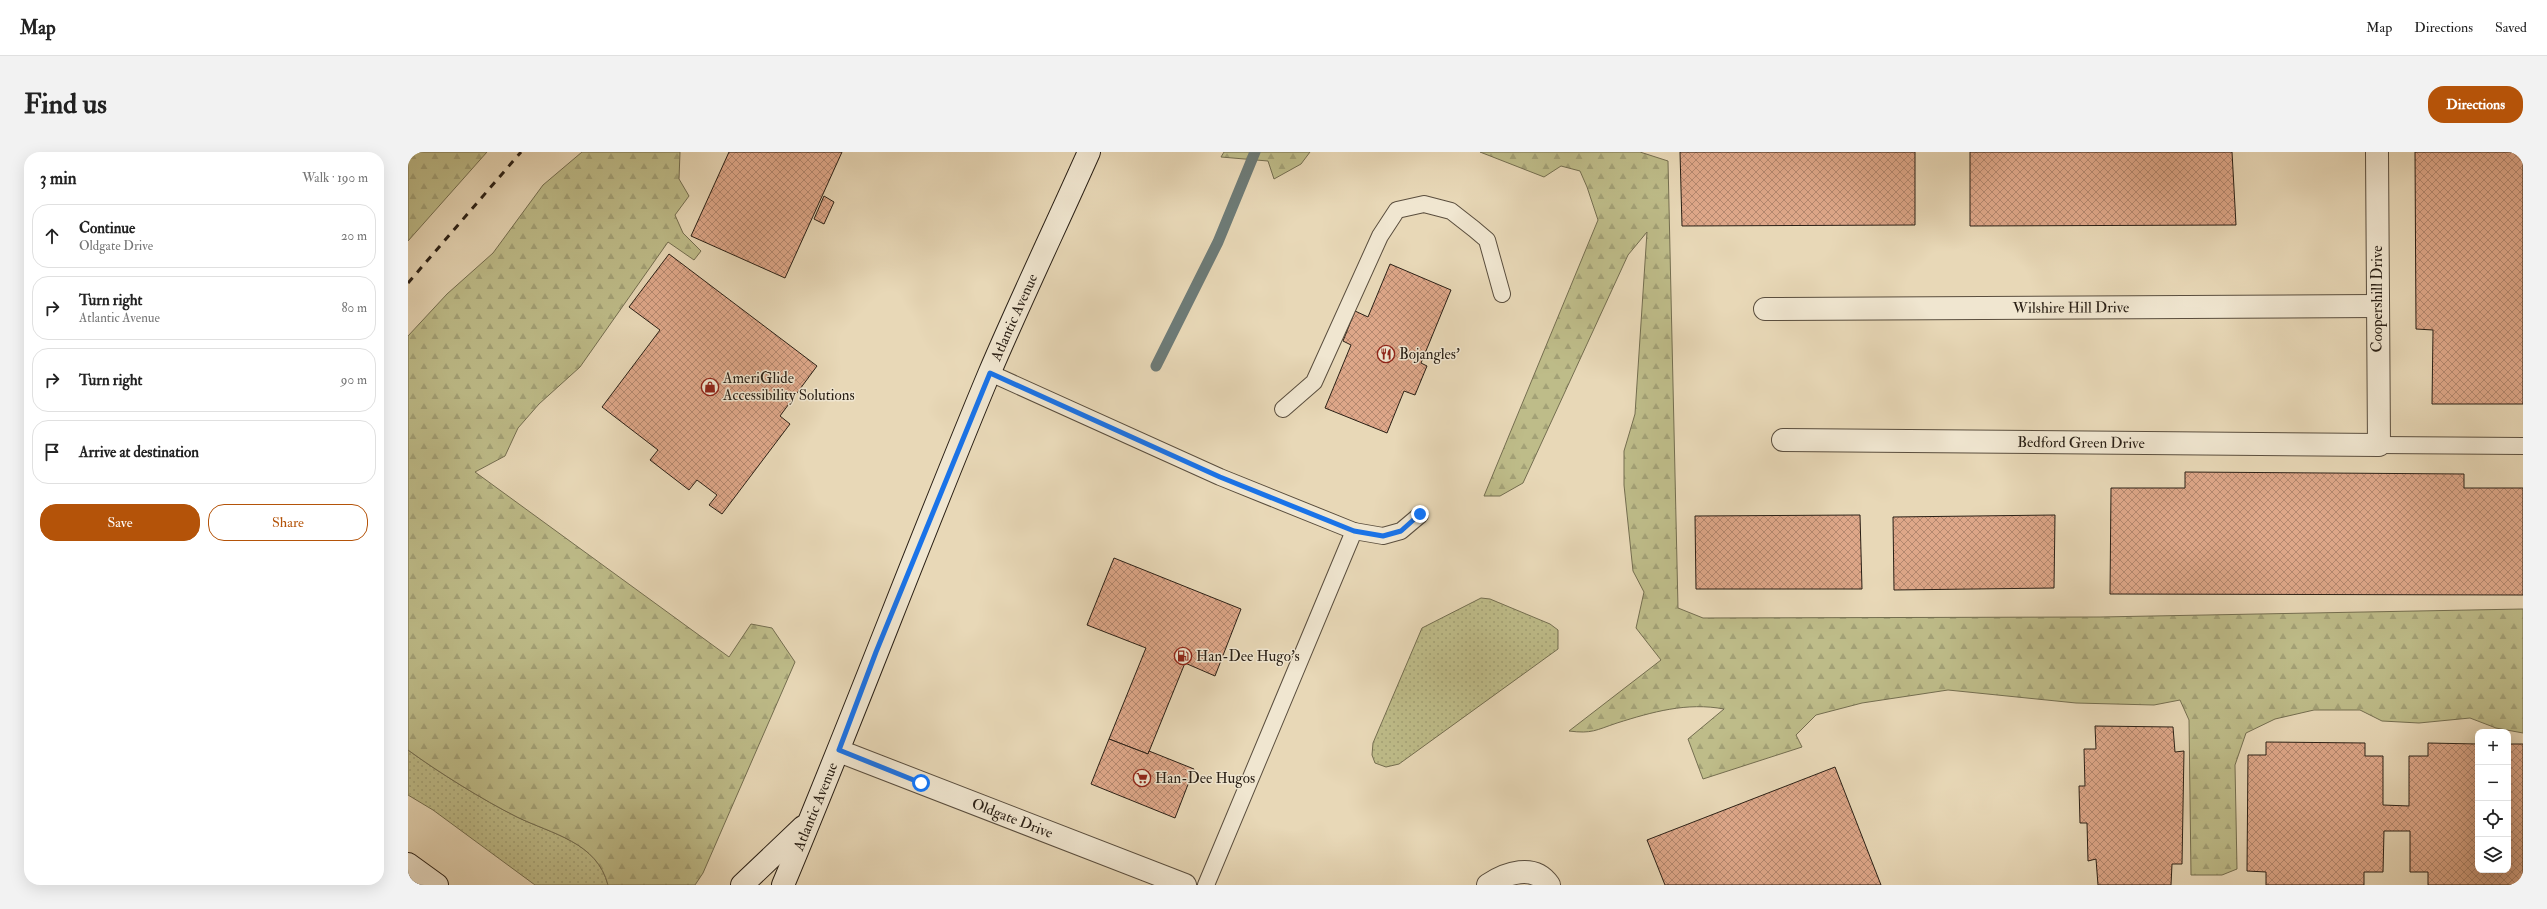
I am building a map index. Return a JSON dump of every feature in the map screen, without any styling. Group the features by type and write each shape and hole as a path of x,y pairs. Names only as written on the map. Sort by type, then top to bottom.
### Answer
{"street":[{"name":"Atlantic Avenue","path":"783,885 839,750 879,644 990,373 1089,152"},
{"name":"Coopershill Drive","path":"2377,152 2379,445"},
{"name":"Wilshire Hill Drive","path":"1765,309 2377,306"},
{"name":"Bedford Green Drive","path":"1783,440 2379,445"},
{"name":"Oldgate Drive","path":"839,750 1185,885"},
{"path":"742,885 810,820"},
{"path":"408,864 437,885"},
{"path":"1488,885 1504,875 1526,871 1547,881 1550,885"}],"lane":[{"path":"1283,409 1314,382 1380,236 1397,210 1424,204 1451,211 1474,229 1487,240 1502,294"},
{"path":"990,373 1220,477 1354,531 1383,536 1401,531 1420,514"},
{"path":"2379,445 2523,446"},
{"path":"1206,885 1354,531"}],"green space":[{"path":"408,152 487,152 408,241"},
{"path":"582,152 680,152 679,179 689,196 675,215 683,233 701,251 694,260 668,242 580,367 539,404 518,428 505,456 475,472 729,657 751,624 772,628 795,662 703,873 695,885 608,885 602,870 584,849 572,841 517,817 475,794 408,750 408,336 447,294 493,253 543,185"},
{"path":"1224,152 1310,152 1301,164 1274,179 1268,161 1221,157"},
{"path":"1480,152 1640,152 1668,161 1678,608 1703,618 2100,617 2523,609 2523,733 2511,731 2511,729 2496,728 2470,718 2419,723 2382,721 2360,710 2314,710 2275,719 2246,733 2235,765 2237,869 2222,875 2191,875 2189,720 2180,700 2154,705 2076,703 1948,690 1862,703 1816,715 1796,735 1802,747 1703,779 1688,739 1724,709 1710,707 1683,707 1643,715 1594,731 1569,731 1661,660 1636,628 1644,592 1633,571 1624,485 1624,451 1635,414 1647,232 1628,255 1523,483 1500,496 1484,496 1598,220 1580,171 1561,166 1544,177"},
{"path":"1481,598 1490,599 1550,624 1558,630 1558,649 1399,764 1386,767 1375,763 1372,755 1373,743 1422,628"},
{"path":"408,750 475,794 517,817 572,841 584,849 602,870 608,885 535,885 433,810 408,795"}],"building":[{"path":"729,152 842,152 785,278 691,236"},
{"path":"1680,152 1915,152 1915,225 1682,226"},
{"path":"1970,152 2232,152 2236,225 1970,226"},
{"path":"2415,152 2523,152 2523,404 2432,404 2433,330 2416,329"},
{"path":"824,196 834,202 824,224 814,219"},
{"name":"AmeriGlide Accessibility Solutions","path":"669,254 817,366 780,416 790,424 722,514 709,505 717,495 697,480 689,490 650,460 658,450 602,407 660,330 629,307"},
{"name":"Bojangles'","path":"1390,264 1451,290 1421,363 1427,366 1415,395 1404,391 1387,433 1325,408 1351,345 1343,341 1355,311 1368,317"},
{"path":"2185,472 2464,474 2464,488 2523,488 2523,595 2110,594 2111,488 2185,488"},
{"path":"1860,515 1862,589 1696,589 1695,516"},
{"path":"2055,515 2054,588 1894,590 1893,517"},
{"name":"Han-Dee Hugo's","path":"1114,558 1241,609 1215,676 1185,663 1148,754 1109,739 1146,648 1087,625"},
{"path":"2095,726 2173,727 2175,752 2184,751 2182,864 2172,864 2171,885 2098,885 2096,859 2088,861 2087,823 2080,823 2079,786 2085,786 2084,749 2096,749"},
{"path":"1109,739 1148,754 1149,751 1194,769 1175,818 1091,784"},
{"path":"2266,742 2365,743 2365,756 2383,756 2383,805 2409,806 2409,756 2428,756 2428,743 2475,744 2475,873 2511,873 2511,744 2523,744 2523,885 2428,885 2428,872 2410,872 2410,831 2384,831 2383,872 2364,872 2364,885 2266,885 2266,872 2247,871 2248,755 2266,755"},
{"path":"1835,767 1881,885 1665,885 1647,840"}],"waterway":[{"path":"1156,366 1218,242 1255,152"}],"railway":[{"path":"408,283 521,152"}],"place":[{"name":"Bojangles'","path":"1386,354"},
{"name":"AmeriGlide Accessibility Solutions","path":"710,387"},
{"name":"Han-Dee Hugo's","path":"1183,656"},
{"name":"Han-Dee Hugos","path":"1142,778"}],"route":[{"path":"921,783 839,750 876,652 990,373 1071,408 1220,477 1354,531 1370,535 1383,536 1401,531 1420,514"}]}
